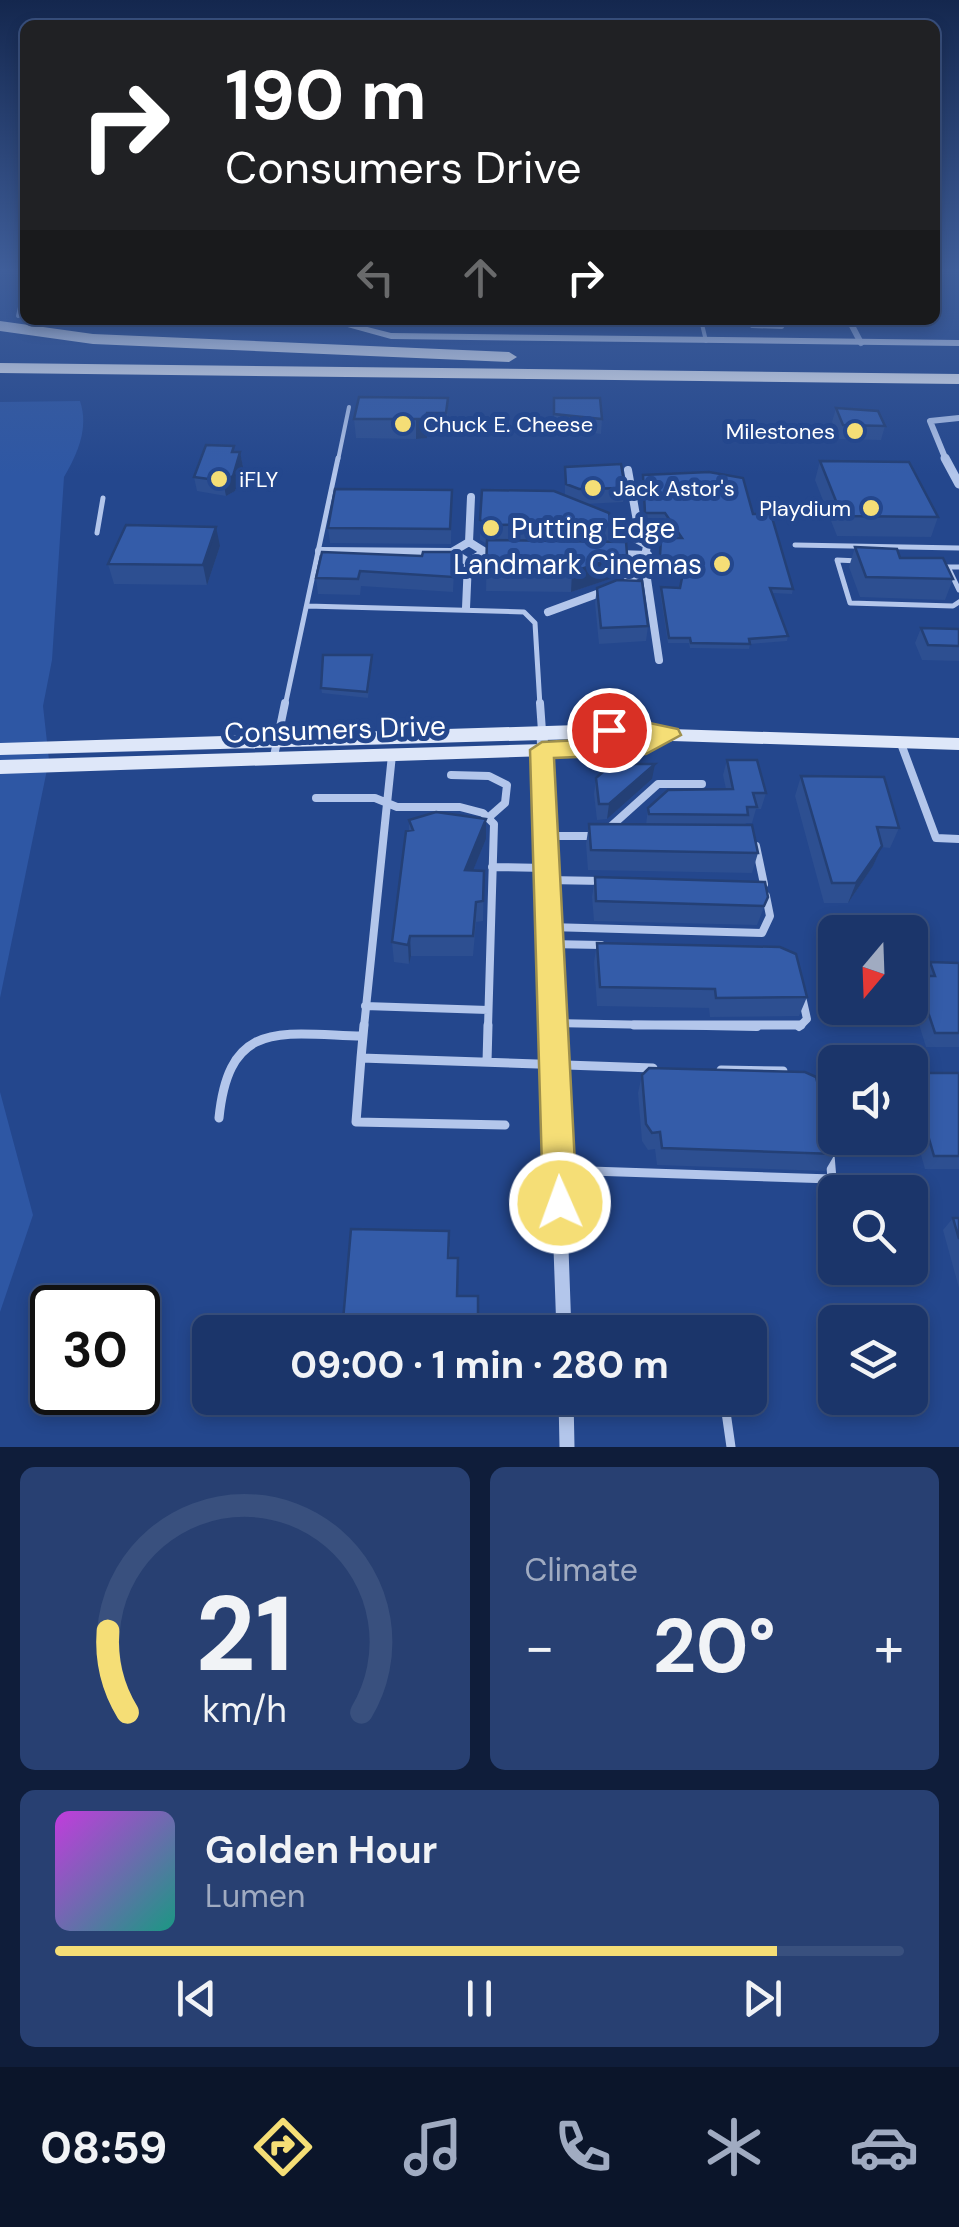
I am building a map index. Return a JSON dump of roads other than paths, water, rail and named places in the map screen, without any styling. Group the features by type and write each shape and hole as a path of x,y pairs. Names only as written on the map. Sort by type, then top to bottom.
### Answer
{"highway":[{"path":"91,340 534,358"},
{"path":"0,355 959,362"},
{"path":"0,368 959,379"},
{"path":"0,384 475,373"}],"main road":[{"path":"613,340 959,343"},
{"name":"Consumers Drive","path":"0,750 276,749 542,741 646,746 670,735 959,744"},
{"name":"Consumers Drive","path":"0,767 276,749 392,754 542,741"}],"street":[{"path":"859,340 861,344"},
{"path":"959,418 930,422 959,484"},
{"path":"628,470 640,538 648,554 646,572 659,660"},
{"path":"469,542 471,497"},
{"path":"600,518 640,538"},
{"path":"452,552 469,542"},
{"path":"469,542 485,552"},
{"path":"318,550 452,552 468,562"},
{"path":"468,562 485,552 503,552"},
{"path":"610,554 648,554"},
{"path":"466,608 468,562"},
{"path":"548,612 646,572"},
{"path":"542,741 563,1315"},
{"path":"566,1415 567,1447"}],"lane":[{"path":"276,749 349,407"},
{"path":"98,534 102,498"},
{"path":"795,545 959,548"},
{"path":"868,561 836,560 850,603 954,606 959,602"},
{"path":"932,567 959,568"},
{"path":"948,567 959,590"},
{"path":"307,606 512,609 532,617 539,658 542,741"},
{"path":"899,740 936,838 959,839"},
{"path":"392,754 356,1122 504,1125"},
{"path":"451,775 490,776 506,785 505,804 488,818"},
{"path":"600,836 658,784 702,784"},
{"path":"316,798 460,808 494,824 487,1062"},
{"path":"545,836 619,837"},
{"path":"548,927 762,933 770,916 755,838"},
{"path":"492,867 606,881"},
{"path":"744,884 764,884"},
{"path":"549,944 606,946"},
{"path":"552,1023 798,1028 807,1019 798,981"},
{"path":"365,1006 488,1010"},
{"path":"219,1118 219,1093 238,1048 258,1036 362,1036"},
{"path":"361,1058 663,1068"},
{"path":"700,1069 800,1073"},
{"path":"559,1170 832,1179 835,1173 831,1155"},
{"path":"726,1415 731,1447"}],"place":[{"name":"Chuck E. Cheese","path":"403,424"},
{"name":"Milestones","path":"855,431"},
{"name":"iFLY","path":"219,479"},
{"name":"Jack Astor's","path":"593,488"},
{"name":"Playdium","path":"871,508"},
{"name":"Putting Edge","path":"491,528"},
{"name":"Landmark Cinemas","path":"722,564"}]}
